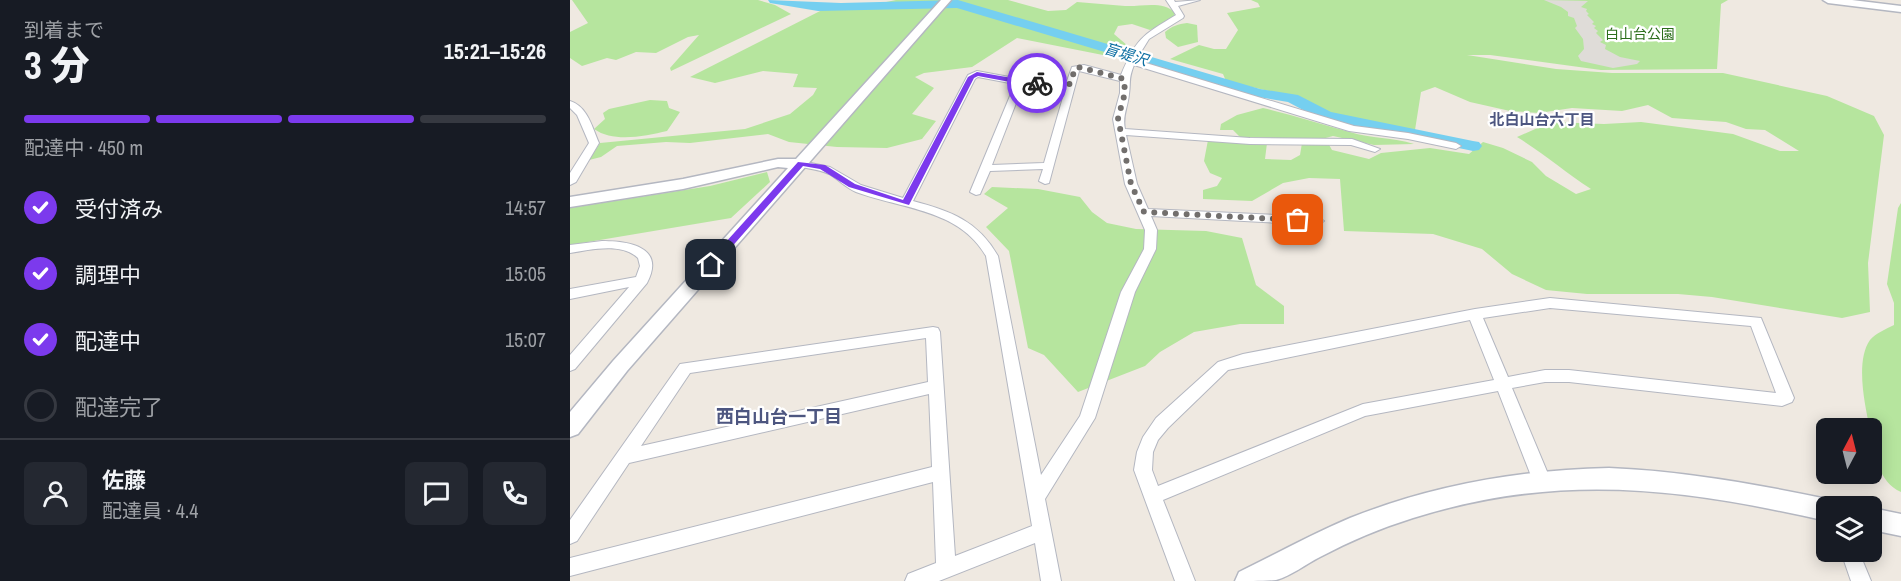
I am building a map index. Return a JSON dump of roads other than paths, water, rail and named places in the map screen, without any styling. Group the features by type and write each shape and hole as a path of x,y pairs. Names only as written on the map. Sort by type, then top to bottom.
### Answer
{"street":[{"path":"570,428 620,366 946,0"},
{"path":"1035,499 1087,418 1128,292 1150,249 1151,230 1131,184 1118,118 1125,93 1124,79 1130,61 1146,37 1179,18 1180,14 1172,2 1196,0"},
{"path":"1828,0 1901,9"},
{"path":"1130,61 1353,129 1408,136 1456,146"},
{"path":"1045,181 1075,69 1078,67 1124,79"},
{"path":"906,203 971,77 977,74 1020,82 1070,84"},
{"path":"976,192 1020,82"},
{"path":"570,104 579,110 594,142 570,182"},
{"path":"1121,132 1250,141 1345,141 1375,149"},
{"path":"570,202 683,184 778,163 801,164 822,167 852,186 957,221 976,231 987,242 992,256 1051,581"},
{"path":"987,168 1048,166"},
{"path":"1144,212 1318,222"},
{"path":"570,249 606,244 629,247 643,256 646,265 642,280 572,359"},
{"path":"570,294 642,280"},
{"path":"1152,497 1363,410 1545,376 1569,376 1782,400 1786,398 1756,322 1551,303 1475,314 1275,352 1223,366 1169,416 1151,437 1145,452 1143,470 1152,497 1185,581"},
{"path":"1475,314 1542,481"},
{"path":"570,535 685,368 933,332 946,568"},
{"path":"623,458 936,386"},
{"path":"570,567 942,471"},
{"path":"1248,581 1372,521 1420,504 1485,489 1542,481 1635,479 1688,483 1816,508"},
{"path":"1882,521 1901,525"},
{"path":"915,581 1042,531"},
{"path":"1854,562 1862,581"}],"waterway":[{"name":"盲堤沢","path":"774,0 818,7 958,4 1258,93 1292,98 1326,116 1473,146"}],"district":[{"name":"北白山台六丁目","path":"1542,119"},
{"name":"西白山台一丁目","path":"779,416"}],"park label":[{"name":"白山台公園","path":"1640,34"}]}
